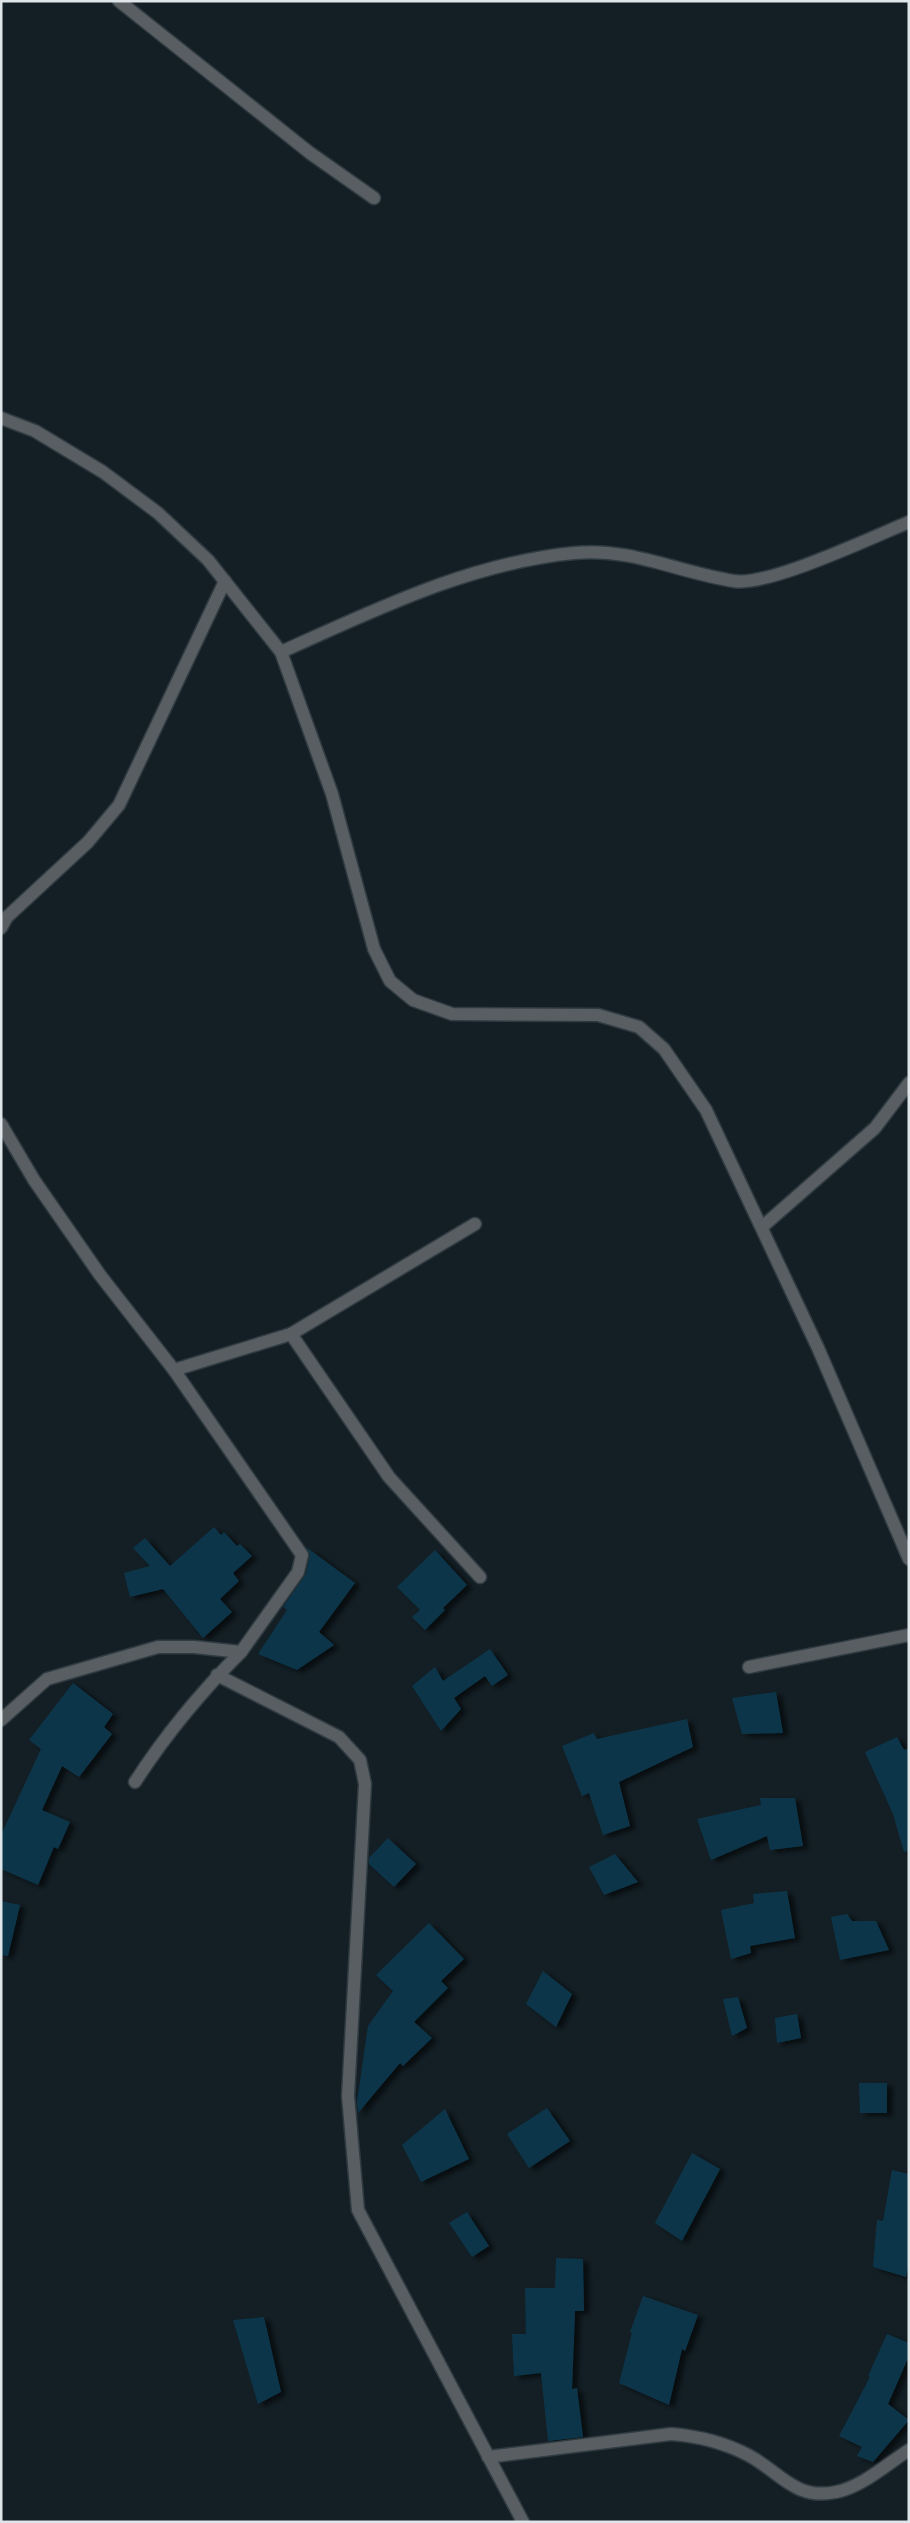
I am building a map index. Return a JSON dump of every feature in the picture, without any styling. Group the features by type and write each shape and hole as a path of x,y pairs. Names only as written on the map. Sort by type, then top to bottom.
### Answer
{"street":[{"path":"119,1 310,153 374,198"},
{"path":"1,418 35,431 104,472 158,513 208,560 281,652 332,794 374,949 390,981 414,1000 452,1014 598,1015 639,1027 664,1049 706,1110 822,1357 909,1559"},
{"path":"281,652 433,586 508,564 575,553 618,553 735,582 768,578 909,522"},
{"path":"1,928 8,917 88,842 119,805 225,581"},
{"path":"762,1227 875,1128 909,1083"},
{"path":"1,1124 34,1180 100,1275 174,1370 302,1554 298,1572 241,1652 217,1676 164,1737 135,1782"},
{"path":"174,1370 291,1334 475,1224"},
{"path":"291,1334 390,1477 480,1577"},
{"path":"749,1666 909,1634"},
{"path":"1,1720 47,1679 158,1647 194,1647 241,1652"},
{"path":"217,1676 339,1737 360,1760 365,1784 348,2096 358,2210 523,2522"},
{"path":"488,2457 671,2434 688,2435 750,2456 772,2473 796,2487 811,2493 836,2492 855,2485 909,2450"}],"building":[{"path":"214,1527 221,1535 224,1532 237,1546 240,1544 252,1556 233,1573 239,1581 220,1599 232,1612 203,1638 163,1589 130,1597 124,1573 150,1566 133,1548 145,1538 170,1566"},
{"path":"306,1547 355,1583 319,1632 334,1645 297,1670 258,1654 287,1610 283,1607 306,1574 310,1554"},
{"path":"435,1550 467,1585 443,1608 445,1610 425,1630 412,1617 420,1610 397,1587"},
{"path":"490,1649 508,1675 492,1686 485,1676 454,1698 461,1709 441,1731 412,1686 435,1667 443,1681"},
{"path":"73,1683 113,1714 104,1727 112,1734 79,1777 62,1766 42,1810 70,1822 58,1849 54,1847 38,1885 1,1869 1,1835 41,1749 29,1740"},
{"path":"776,1692 783,1733 742,1734 732,1698"},
{"path":"687,1719 693,1747 619,1782 630,1826 603,1835 589,1793 582,1796 562,1746 594,1733 597,1739"},
{"path":"897,1737 904,1750 909,1748 909,1851 904,1852 893,1814 865,1752"},
{"path":"760,1798 795,1798 803,1846 770,1850 767,1836 711,1860 697,1819 761,1805"},
{"path":"388,1838 416,1864 394,1887 369,1864 369,1858"},
{"path":"615,1854 638,1882 604,1895 589,1867"},
{"path":"787,1891 795,1938 750,1946 751,1953 731,1959 721,1910 754,1903 753,1894"},
{"path":"1,1901 20,1905 8,1956 1,1955"},
{"path":"847,1914 852,1921 876,1921 889,1950 840,1960 831,1917"},
{"path":"429,1923 464,1959 441,1981 448,1988 414,2022 432,2038 403,2066 400,2063 358,2113 357,2102 368,2026 393,1991 376,1975"},
{"path":"543,1971 572,1994 556,2027 526,2004"},
{"path":"738,1997 747,2028 732,2036 723,1999"},
{"path":"797,2014 801,2038 777,2043 775,2018"},
{"path":"859,2083 887,2083 887,2113 860,2113"},
{"path":"547,2108 570,2141 529,2168 507,2134"},
{"path":"445,2109 469,2159 421,2182 402,2145"},
{"path":"692,2153 720,2169 682,2241 655,2223"},
{"path":"892,2170 909,2174 909,2262 906,2277 873,2267 877,2220 883,2221"},
{"path":"467,2212 489,2246 472,2257 449,2223"},
{"path":"556,2258 583,2259 584,2311 575,2311 572,2389 577,2388 583,2437 548,2441 541,2373 514,2376 512,2334 526,2334 525,2288 555,2288"},
{"path":"643,2296 698,2315 685,2351 682,2349 669,2405 619,2383 632,2333 630,2332"},
{"path":"264,2317 281,2392 258,2404 233,2320"},
{"path":"887,2334 909,2343 909,2356 888,2404 909,2420 873,2462 857,2456 862,2447 839,2436 870,2377 868,2376"}]}
